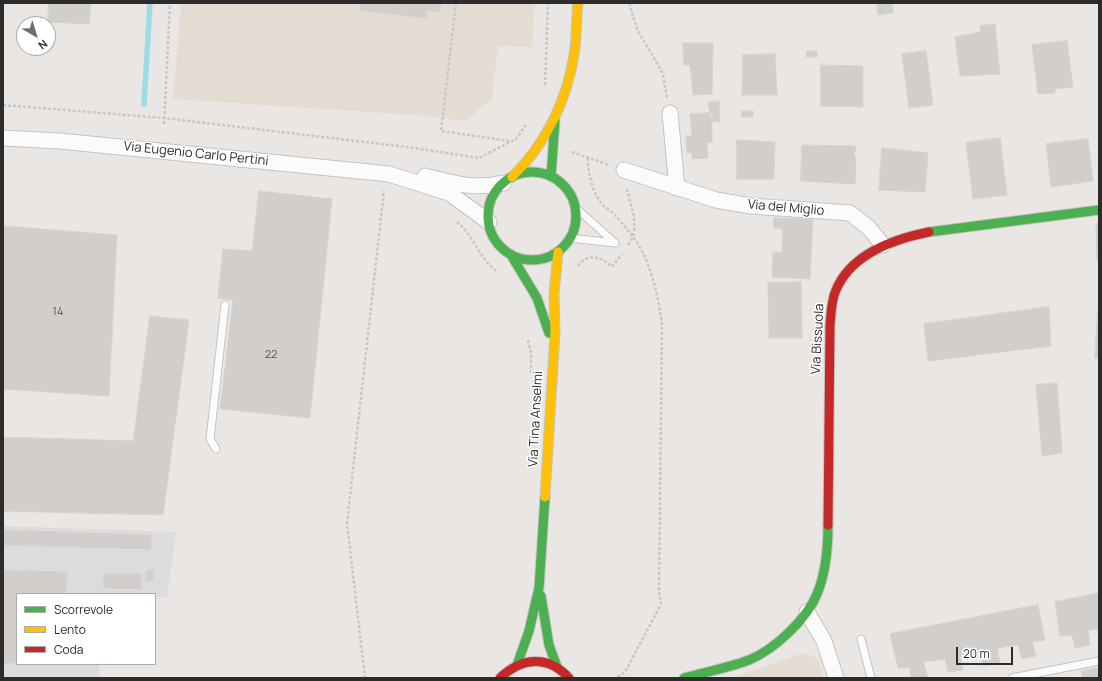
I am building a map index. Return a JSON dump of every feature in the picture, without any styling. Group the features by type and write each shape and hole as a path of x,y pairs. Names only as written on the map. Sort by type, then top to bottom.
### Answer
{"street":[{"path":"508,180 531,172 551,176 567,189 575,207 576,218 570,238 558,252 547,258 535,260 522,259 511,255 500,246 492,234 489,222 489,207 494,193 508,180 522,169 555,116 565,90 573,61 578,3"},
{"path":"670,113 677,188"},
{"path":"551,176 555,116"},
{"name":"Via Eugenio Carlo Pertini","path":"3,138 60,141 387,181 449,193 489,222"},
{"name":"Via del Miglio","path":"624,170 716,200 751,206 850,213 868,227 883,245"},
{"name":"Via Eugenio Carlo Pertini","path":"387,181 401,171 486,187 508,180"},
{"name":"Via Bissuola","path":"684,678 749,660 768,649 792,631 807,612 817,595 823,577 827,549 829,511 829,340 834,296 838,284 856,262 883,245 904,237 927,231 1016,222 1099,210"},
{"name":"Via Tina Anselmi","path":"517,665 529,631 539,588 554,349 554,294 558,252"},
{"path":"511,255 536,298 554,349"},
{"name":"Via Tina Anselmi","path":"539,588 549,645 556,667"},
{"path":"807,612 824,641 836,678"},
{"path":"500,678 510,668 524,662 537,661 556,667 569,677"}],"lane":[{"path":"570,238 615,243 575,207"},
{"path":"216,449 210,439 225,305"},
{"path":"861,639 871,678"},
{"path":"1012,678 1099,661"}],"path":[{"path":"164,124 170,3"},
{"path":"456,3 441,131 510,141"},
{"path":"544,88 548,3"},
{"path":"629,3 637,29 663,74 670,113"},
{"path":"3,105 164,118 407,147 479,158 516,139 528,122"},
{"path":"569,151 624,170"},
{"path":"588,158 588,167 595,193 602,205 613,214 641,250 653,280 660,308 662,325 659,592 661,604 625,672 617,677"},
{"path":"365,678 347,523 387,181"},
{"path":"452,217 464,228 480,254 500,275"},
{"path":"528,339 531,353 530,377"}],"shaded area":[{"path":"181,3 535,3 532,47 498,46 492,99 465,121 416,115 173,99"},
{"path":"3,526 176,532 167,597 156,597 156,593 16,593 16,665 99,665 100,678 3,678"},
{"path":"800,654 807,654 819,661 823,678 732,678"}],"building":[{"path":"49,3 91,3 89,24 56,22 56,16 48,16"},
{"path":"361,3 441,3 440,12 427,10 426,18 360,10"},
{"path":"877,3 892,3 893,13 878,15"},
{"path":"995,24 1000,74 960,76 955,37 981,32 980,26"},
{"path":"1067,41 1073,87 1055,89 1055,93 1038,94 1032,45"},
{"path":"683,43 713,43 712,94 693,95 690,65 684,65"},
{"path":"807,51 817,51 817,57 807,57"},
{"path":"926,51 933,105 909,108 902,54"},
{"path":"775,54 777,95 742,95 743,55"},
{"path":"821,65 863,66 863,107 821,106"},
{"path":"719,101 720,122 712,121 708,103"},
{"path":"742,111 753,111 753,117 742,117"},
{"path":"712,113 712,142 707,143 708,158 692,159 692,153 687,153 686,136 692,136 690,114"},
{"path":"1000,138 1007,195 973,199 966,143"},
{"path":"1088,139 1093,181 1051,187 1046,144"},
{"path":"737,140 775,142 774,179 737,179"},
{"path":"802,145 856,146 854,157 856,157 855,184 801,181"},
{"path":"882,148 928,153 925,192 879,190"},
{"path":"259,191 332,199 310,418 220,409 233,300 218,298 223,249 252,251"},
{"path":"774,218 813,219 810,279 772,277 773,252 782,253 783,229 774,228"},
{"path":"1099,223 1099,261 1097,261 1096,224"},
{"path":"3,226 117,235 109,396 3,389"},
{"path":"801,282 802,338 769,338 768,283"},
{"path":"1049,307 1051,346 928,361 924,324"},
{"path":"1098,311 1099,358 1095,358"},
{"path":"150,316 189,320 163,515 3,511 3,437 133,441"},
{"path":"1057,383 1062,453 1042,456 1036,385"},
{"path":"3,530 151,535 151,549 3,545"},
{"path":"3,570 67,572 66,593 16,593 16,663 3,663"},
{"path":"147,570 154,570 153,581 146,581"},
{"path":"104,574 141,574 141,589 104,588"},
{"path":"1099,593 1099,629 1088,630 1090,645 1075,648 1072,635 1060,636 1055,602"},
{"path":"1038,605 1045,640 1032,642 1036,656 1022,659 1018,645 997,648 1000,663 983,666 981,652 960,655 963,670 948,672 945,659 923,662 928,677 911,678 910,668 898,668 890,634"},
{"path":"1099,668 1099,678 1083,678 1081,671"}],"waterway":[{"path":"144,104 150,3"}],"traffic: fast":[{"path":"551,176 555,121"},
{"path":"532,172 549,176 563,185 572,199 576,216 572,233 563,247 549,256 532,260 515,256 501,247 492,233 488,216 492,199 501,185 515,176 532,172"},
{"path":"929,232 1099,210"},
{"path":"511,255 537,298 549,333"},
{"path":"517,665 529,631 539,588 545,497"},
{"path":"684,678 725,668 749,660 769,649 789,633 812,604 820,586 826,560 828,525"},
{"path":"541,596 549,645 557,667"}],"traffic: slow":[{"path":"512,177 535,151 553,121 560,105 571,72 576,42 578,3"},
{"path":"545,497 555,333 554,294 558,252"}],"traffic: jam":[{"path":"828,525 830,326 834,294 843,277 852,267 875,250 902,239 929,232"},
{"path":"500,678 517,666 535,662 544,662 552,665 569,678"}]}
